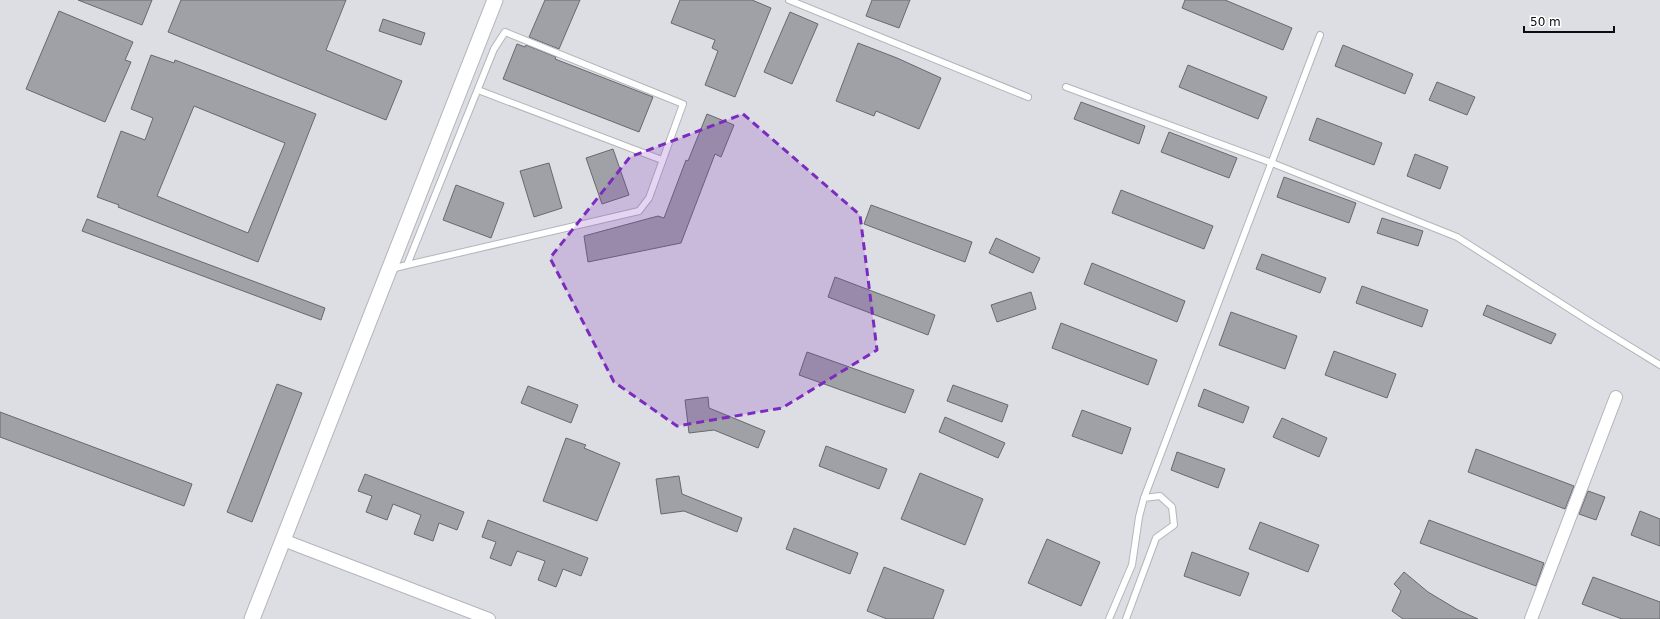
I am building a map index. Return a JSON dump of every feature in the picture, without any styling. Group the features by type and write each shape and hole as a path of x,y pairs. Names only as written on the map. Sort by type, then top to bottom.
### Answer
{"street":[{"path":"252,619 495,0"},
{"path":"1531,619 1616,397"},
{"path":"283,540 489,619"}],"lane":[{"path":"789,0 1028,97"},
{"path":"389,270 407,266 639,211 649,198 683,104 505,32 494,49 407,266"},
{"path":"1109,619 1132,565 1139,516 1144,498 1320,35"},
{"path":"1066,87 1272,162 1457,237 1660,365"},
{"path":"478,90 662,160"},
{"path":"1126,619 1156,538 1174,525 1172,507 1160,496 1144,498"}],"highlighted area":[{"path":"743,114 860,215 877,350 782,408 677,426 614,382 550,258 630,157"}],"building":[{"path":"78,0 152,0 142,25"},
{"path":"181,0 346,0 326,50 402,81 386,120 168,32"},
{"path":"545,0 580,0 559,49 529,37"},
{"path":"680,0 752,0 771,8 735,97 705,85 718,51 712,48 715,40 671,23"},
{"path":"872,0 910,0 899,28 866,16"},
{"path":"1185,0 1225,0 1292,28 1283,50 1182,8"},
{"path":"59,11 133,42 125,60 131,62 105,122 26,89"},
{"path":"790,12 818,24 792,84 764,72"},
{"path":"383,19 425,33 421,45 379,31"},
{"path":"858,43 897,58 941,78 919,129 876,111 874,116 836,101"},
{"path":"517,44 525,47 526,45 556,57 555,59 653,97 639,132 503,79"},
{"path":"1343,45 1413,74 1405,94 1335,66"},
{"path":"151,55 174,63 175,60 316,114 258,262 118,207 119,205 97,197 121,131 145,140 153,118 131,109","holes":["194,106 285,143 248,233 157,196"]},
{"path":"1188,65 1267,97 1258,119 1179,87"},
{"path":"1437,82 1475,97 1467,115 1429,100"},
{"path":"1081,102 1145,126 1139,144 1074,119"},
{"path":"707,114 734,125 721,157 715,154 681,243 588,262 584,236 658,216 664,218 686,160 688,161"},
{"path":"1317,118 1382,143 1374,165 1309,140"},
{"path":"1169,132 1237,158 1229,178 1161,152"},
{"path":"613,149 629,195 602,204 586,158"},
{"path":"1415,154 1448,167 1440,189 1407,176"},
{"path":"549,163 562,208 534,217 520,171"},
{"path":"1284,177 1356,203 1349,223 1277,197"},
{"path":"456,185 504,203 491,238 443,220"},
{"path":"1121,190 1213,226 1204,249 1112,213"},
{"path":"871,205 972,242 965,262 864,224"},
{"path":"1382,218 1423,231 1418,246 1377,233"},
{"path":"87,219 325,308 321,320 82,231"},
{"path":"996,238 1040,258 1033,273 989,253"},
{"path":"1262,254 1326,278 1320,293 1256,269"},
{"path":"1092,263 1185,301 1177,322 1084,284"},
{"path":"835,277 935,315 928,335 828,297"},
{"path":"1362,286 1428,310 1422,327 1356,303"},
{"path":"1031,292 1036,309 997,322 991,305"},
{"path":"1487,305 1556,334 1551,344 1483,315"},
{"path":"1231,312 1297,336 1285,369 1219,345"},
{"path":"1061,323 1157,360 1148,385 1052,348"},
{"path":"1334,351 1396,374 1387,398 1325,375"},
{"path":"807,352 914,390 905,413 799,375"},
{"path":"277,384 302,393 252,522 227,512"},
{"path":"953,385 1008,405 1002,422 947,401"},
{"path":"528,386 578,405 571,423 521,403"},
{"path":"1204,389 1249,407 1243,423 1198,406"},
{"path":"708,397 709,408 765,431 758,448 714,430 689,433 685,400"},
{"path":"1082,410 1131,428 1122,454 1072,436"},
{"path":"0,412 192,484 184,506 0,437"},
{"path":"945,417 1005,443 998,458 939,432"},
{"path":"1282,418 1327,438 1319,457 1273,437"},
{"path":"566,438 586,445 584,448 620,463 597,521 543,501"},
{"path":"826,446 887,469 879,489 819,466"},
{"path":"1476,449 1574,486 1565,509 1468,472"},
{"path":"1177,452 1225,469 1218,488 1171,470"},
{"path":"920,473 983,499 965,545 901,519"},
{"path":"365,474 464,512 457,530 439,523 433,541 414,534 421,515 393,504 387,520 366,512 372,496 358,491"},
{"path":"679,476 682,494 742,518 737,532 684,511 661,514 656,479"},
{"path":"1588,491 1605,497 1596,520 1579,514"},
{"path":"1640,511 1660,519 1660,546 1631,535"},
{"path":"488,520 588,558 581,576 563,569 556,587 538,580 545,561 517,551 511,566 490,558 496,542 482,537"},
{"path":"1429,520 1544,563 1536,586 1420,543"},
{"path":"1260,522 1319,545 1308,572 1249,549"},
{"path":"794,528 858,553 850,574 786,549"},
{"path":"1047,539 1100,562 1081,606 1028,583"},
{"path":"1192,552 1249,573 1240,596 1184,576"},
{"path":"884,567 944,590 933,619 887,619 867,611"},
{"path":"1404,572 1428,592 1458,610 1478,619 1403,619 1392,611 1401,591 1394,584"},
{"path":"1593,577 1660,602 1660,619 1622,619 1582,604"}]}
